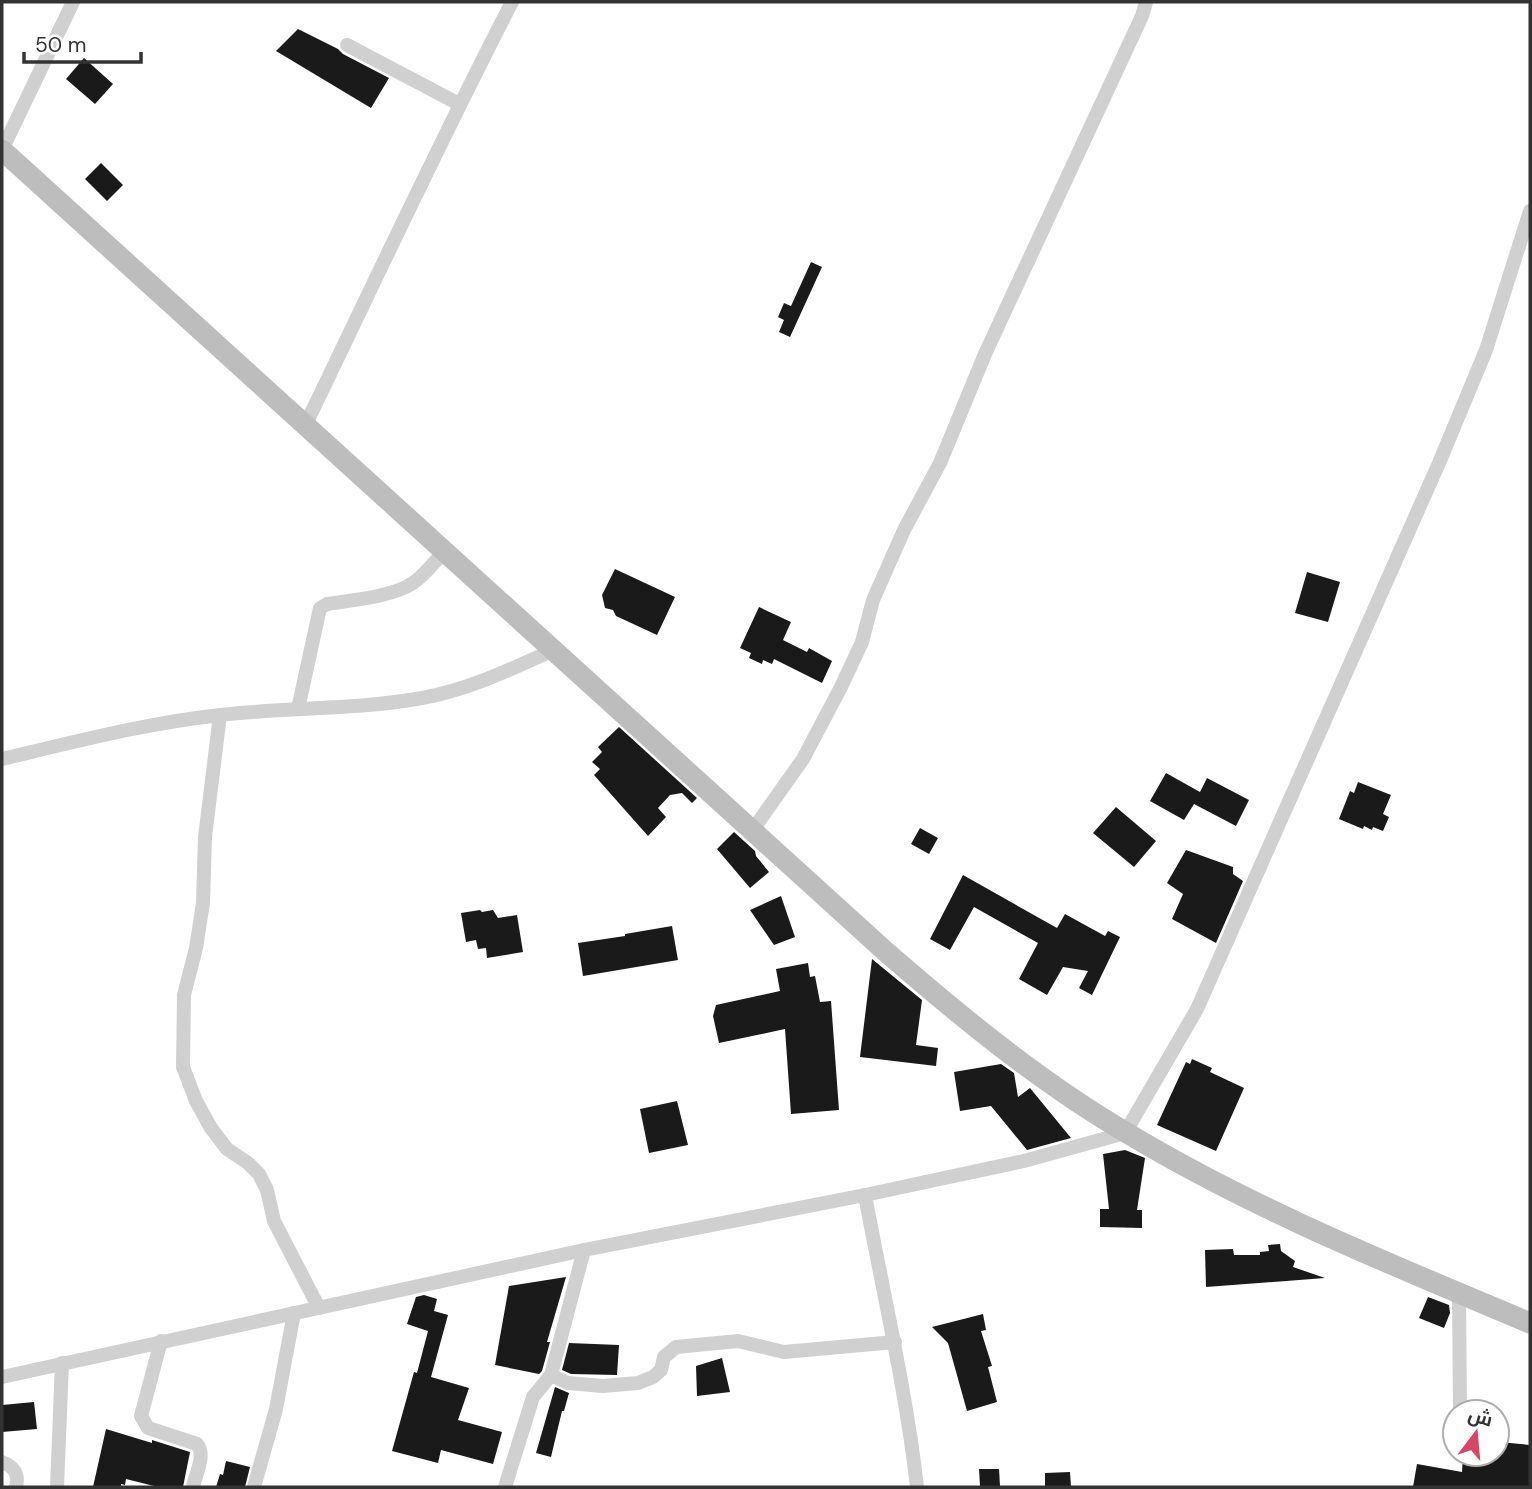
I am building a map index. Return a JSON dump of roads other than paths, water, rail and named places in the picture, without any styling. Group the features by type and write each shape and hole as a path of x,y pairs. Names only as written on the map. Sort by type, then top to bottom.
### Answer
{"street":[{"path":"73,2 2,150 306,424 551,651 931,991 1026,1065 1125,1133 1323,1236 1530,1323"},
{"path":"306,424 512,2"},
{"path":"752,831 803,759 841,687 862,642 873,600 904,530 940,463 985,354 1142,16 1146,2"},
{"path":"347,45 460,104"},
{"path":"2,1377 584,1250 1024,1161 1125,1133 1197,1009 1439,463 1486,350 1530,211"},
{"path":"298,709 320,607 405,587 415,582 445,551"},
{"path":"2,759 137,727 220,715 365,706 424,698 484,682 551,651"},
{"path":"220,715 205,837 203,903 196,948 184,995 183,1067 196,1101 211,1128 227,1149 259,1174 267,1190 274,1221 319,1308"},
{"path":"864,1195 895,1342 917,1487"},
{"path":"505,1487 533,1397 551,1375 584,1250"},
{"path":"1459,1293 1461,1398"},
{"path":"254,1487 276,1409 294,1313"},
{"path":"161,1341 142,1416 148,1428 200,1447 201,1457 192,1487"},
{"path":"551,1375 568,1383 603,1386 638,1382 653,1377 661,1370 664,1356 676,1348 738,1341 784,1352 895,1342"},
{"path":"57,1487 62,1363"},
{"path":"2,1462 12,1466 15,1471 18,1477 16,1487"}]}
